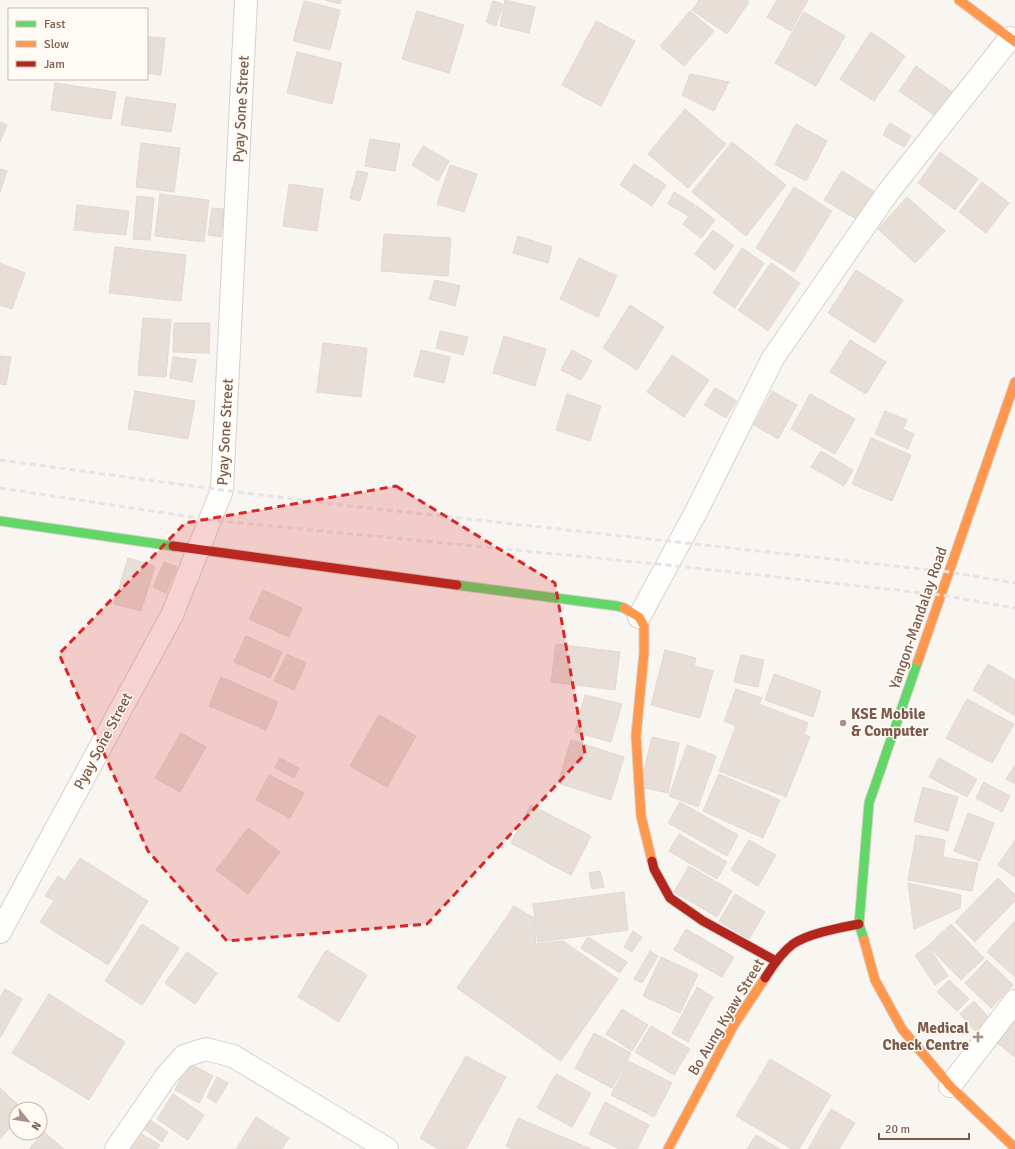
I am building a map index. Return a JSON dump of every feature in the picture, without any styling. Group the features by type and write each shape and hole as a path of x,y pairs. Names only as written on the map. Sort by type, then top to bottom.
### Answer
{"street":[{"name":"Pyay Sone Street","path":"0,932 172,615 222,490 246,0"},
{"path":"639,617 696,512 773,358 889,192 1013,40 960,0"},
{"name":"Yangon-Mandalay Road","path":"1015,382 869,803 859,924 875,980 902,1029 950,1086 1015,1148"},
{"path":"0,521 198,550 617,606 628,610 639,617 644,626 644,653 636,736 641,816 654,869 670,898 703,921 776,961"},
{"name":"Bo Aung Kyaw Street","path":"668,1149 734,1025 776,961 794,944 821,932 859,924"},
{"path":"950,1086 1015,1001"},
{"path":"116,1149 167,1075 184,1056 206,1049 233,1056 387,1149"}],"highlighted area":[{"path":"396,486 555,583 585,754 427,924 227,941 148,851 59,654 185,523"}],"building":[{"path":"325,0 341,0 340,4"},
{"path":"505,0 535,7 529,33 500,26"},
{"path":"699,0 747,0 749,2 727,34 692,10"},
{"path":"777,0 808,0 791,31 767,17"},
{"path":"304,1 340,10 330,50 293,41"},
{"path":"493,1 503,4 496,26 486,22"},
{"path":"417,11 464,25 449,73 402,59"},
{"path":"690,11 714,31 684,66 660,46"},
{"path":"804,12 845,36 816,86 775,63"},
{"path":"596,21 635,41 601,106 562,85"},
{"path":"871,32 905,56 874,101 840,79"},
{"path":"148,37 165,38 161,75 148,73"},
{"path":"297,52 342,63 332,104 287,93"},
{"path":"916,66 958,96 942,120 899,91"},
{"path":"690,74 729,82 714,111 682,95"},
{"path":"55,83 116,92 111,119 51,110"},
{"path":"126,97 176,104 171,132 121,125"},
{"path":"685,109 726,144 688,188 648,154"},
{"path":"0,122 7,125 0,142"},
{"path":"890,123 911,136 904,147 883,135"},
{"path":"796,124 827,141 806,181 775,164"},
{"path":"370,139 400,144 395,171 365,166"},
{"path":"732,142 786,185 746,236 692,192"},
{"path":"141,143 180,148 174,192 136,187"},
{"path":"423,146 449,161 438,181 412,165"},
{"path":"940,152 978,179 955,210 918,183"},
{"path":"634,164 666,185 652,206 620,185"},
{"path":"450,165 477,174 464,212 437,204"},
{"path":"0,169 7,171 0,192"},
{"path":"357,171 368,173 360,201 350,198"},
{"path":"842,171 875,192 858,220 824,200"},
{"path":"982,182 1009,203 986,233 959,212"},
{"path":"289,184 323,189 317,231 283,226"},
{"path":"794,187 832,211 794,272 756,248"},
{"path":"674,192 695,205 689,216 668,204"},
{"path":"160,194 209,200 204,242 155,236"},
{"path":"137,196 154,198 150,240 133,239"},
{"path":"907,197 945,231 915,263 878,229"},
{"path":"77,205 129,211 126,235 74,230"},
{"path":"697,206 715,220 701,238 683,224"},
{"path":"212,208 224,209 221,237 208,235"},
{"path":"713,230 734,246 715,270 695,254"},
{"path":"384,234 451,238 448,276 381,271"},
{"path":"518,236 552,247 548,263 513,253"},
{"path":"115,247 186,255 181,301 109,293"},
{"path":"742,248 764,263 735,308 713,293"},
{"path":"579,258 617,276 598,317 560,299"},
{"path":"0,263 25,273 12,309 0,305"},
{"path":"771,263 800,283 768,331 738,310"},
{"path":"856,270 903,300 875,343 828,313"},
{"path":"435,280 460,286 455,306 429,299"},
{"path":"630,305 664,327 637,370 603,348"},
{"path":"143,318 171,320 166,377 138,375"},
{"path":"174,323 210,323 209,353 173,352"},
{"path":"440,331 468,337 463,355 436,348"},
{"path":"504,336 546,349 535,386 493,373"},
{"path":"850,340 886,362 866,394 830,372"},
{"path":"323,343 367,348 361,397 317,392"},
{"path":"421,350 450,357 444,383 414,376"},
{"path":"572,350 592,361 581,380 561,370"},
{"path":"672,355 709,380 684,417 647,392"},
{"path":"0,356 11,357 6,385 0,384"},
{"path":"173,357 196,360 192,382 170,378"},
{"path":"715,388 737,401 726,418 704,405"},
{"path":"135,391 195,401 188,439 128,429"},
{"path":"772,391 797,405 778,439 754,425"},
{"path":"567,394 601,406 590,441 556,430"},
{"path":"810,394 855,419 835,454 791,429"},
{"path":"885,411 907,420 903,429 914,434 908,449 875,434"},
{"path":"871,438 911,455 892,501 852,484"},
{"path":"821,451 853,470 844,486 811,467"},
{"path":"128,558 155,566 141,611 114,604"},
{"path":"164,562 177,567 166,593 153,587"},
{"path":"263,590 302,608 289,637 249,619"},
{"path":"246,636 282,652 270,678 234,662"},
{"path":"556,644 620,652 615,690 551,682"},
{"path":"665,650 696,658 694,666 713,671 700,718 651,705"},
{"path":"287,654 306,663 294,690 274,681"},
{"path":"741,655 764,660 758,687 734,682"},
{"path":"988,664 1015,680 1015,716 973,690"},
{"path":"774,674 821,691 813,717 765,700"},
{"path":"221,677 278,702 266,730 209,706"},
{"path":"736,689 762,698 759,704 808,723 804,734 810,737 786,797 719,771 736,726 724,721"},
{"path":"585,695 622,704 611,742 575,732"},
{"path":"967,699 1014,724 992,763 946,738"},
{"path":"379,715 416,736 387,787 350,766"},
{"path":"181,733 206,747 180,792 155,778"},
{"path":"652,737 679,743 668,793 640,787"},
{"path":"571,740 624,757 611,800 558,783"},
{"path":"687,745 716,756 698,807 669,796"},
{"path":"280,758 299,768 294,778 275,768"},
{"path":"939,758 977,779 967,797 929,777"},
{"path":"1015,765 1015,784 1006,779"},
{"path":"719,774 780,800 763,838 703,811"},
{"path":"269,775 304,793 290,818 256,800"},
{"path":"984,782 1010,796 1002,812 976,798"},
{"path":"923,787 958,797 948,831 914,821"},
{"path":"680,802 738,835 727,856 668,823"},
{"path":"531,805 591,836 571,875 511,843"},
{"path":"968,813 994,823 980,861 954,851"},
{"path":"248,828 280,852 248,894 216,870"},
{"path":"679,834 727,862 717,879 669,851"},
{"path":"916,835 945,840 943,857 978,863 972,891 908,880"},
{"path":"749,840 776,855 758,886 731,870"},
{"path":"1015,840 1015,877 998,865"},
{"path":"80,858 148,901 108,965 40,922 54,901 45,896 58,876 65,881"},
{"path":"689,866 732,891 717,917 674,892"},
{"path":"600,871 604,887 592,889 589,873"},
{"path":"998,878 1015,895 1015,901 975,942 955,922"},
{"path":"908,883 961,895 960,908 914,929"},
{"path":"624,892 628,930 538,942 533,904"},
{"path":"735,894 765,912 749,939 719,921"},
{"path":"514,906 534,918 536,944 563,941 618,979 561,1061 457,988"},
{"path":"1015,922 1015,977 987,952"},
{"path":"142,924 179,948 142,1005 105,981"},
{"path":"951,924 984,958 961,980 928,946"},
{"path":"686,929 734,957 722,977 674,950"},
{"path":"633,931 642,937 632,952 624,947"},
{"path":"588,937 627,962 620,973 581,948"},
{"path":"928,946 948,976 935,985 915,955"},
{"path":"326,950 367,975 339,1022 298,997"},
{"path":"650,951 658,956 642,983 634,979"},
{"path":"187,952 217,973 195,1004 165,983"},
{"path":"661,957 698,974 680,1013 643,996"},
{"path":"987,960 1013,985 991,1008 965,983"},
{"path":"949,980 969,999 957,1011 937,992"},
{"path":"697,987 713,997 688,1042 672,1033"},
{"path":"5,989 22,999 0,1038 0,998"},
{"path":"49,994 125,1042 89,1100 12,1053"},
{"path":"974,1001 991,1020 977,1033 960,1014"},
{"path":"622,1009 648,1025 632,1051 606,1034"},
{"path":"1015,1020 1015,1057 997,1043"},
{"path":"651,1026 690,1049 674,1075 635,1052"},
{"path":"594,1033 631,1053 612,1088 575,1068"},
{"path":"466,1056 506,1077 466,1149 439,1149 420,1138"},
{"path":"770,1059 831,1095 799,1149 792,1149 736,1116"},
{"path":"628,1061 672,1083 654,1117 611,1095"},
{"path":"189,1063 213,1076 199,1103 175,1090"},
{"path":"556,1074 591,1093 572,1127 537,1108"},
{"path":"217,1077 228,1083 216,1103 207,1097"},
{"path":"0,1088 14,1101 8,1101 8,1130 0,1139"},
{"path":"173,1094 204,1115 188,1140 157,1119"},
{"path":"605,1102 649,1125 637,1149 619,1149 589,1134"},
{"path":"831,1109 855,1123 839,1149 808,1149"},
{"path":"256,1117 289,1138 282,1149 236,1149"},
{"path":"518,1118 591,1149 513,1149 506,1146"},
{"path":"150,1120 168,1132 162,1142 144,1129"},
{"path":"137,1131 160,1145 157,1149 126,1149"},
{"path":"48,1135 64,1149 29,1149 36,1141 48,1141"},
{"path":"756,1135 780,1149 747,1149"}],"railway":[{"path":"0,460 332,504 949,572 1015,583"},
{"path":"0,488 211,520 667,565 941,595 1015,608"}],"traffic: fast":[{"path":"0,521 173,546"},
{"path":"457,585 624,608"},
{"path":"864,940 859,924 869,803 918,661"}],"traffic: slow":[{"path":"959,0 1015,42"},
{"path":"918,661 1015,382"},
{"path":"624,608 639,617 644,626 644,653 636,736 641,816 652,861"},
{"path":"864,940 875,980 902,1029 950,1086 1015,1148"},
{"path":"668,1149 734,1025 765,978"}],"traffic: jam":[{"path":"173,546 457,585"},
{"path":"652,861 654,869 670,898 703,921 776,961"},
{"path":"765,978 771,968 793,944 816,934 859,924"}],"place":[{"name":"KSE Mobile & Computer","path":"843,723"},
{"name":"Medical Check Centre","path":"978,1037"}]}
